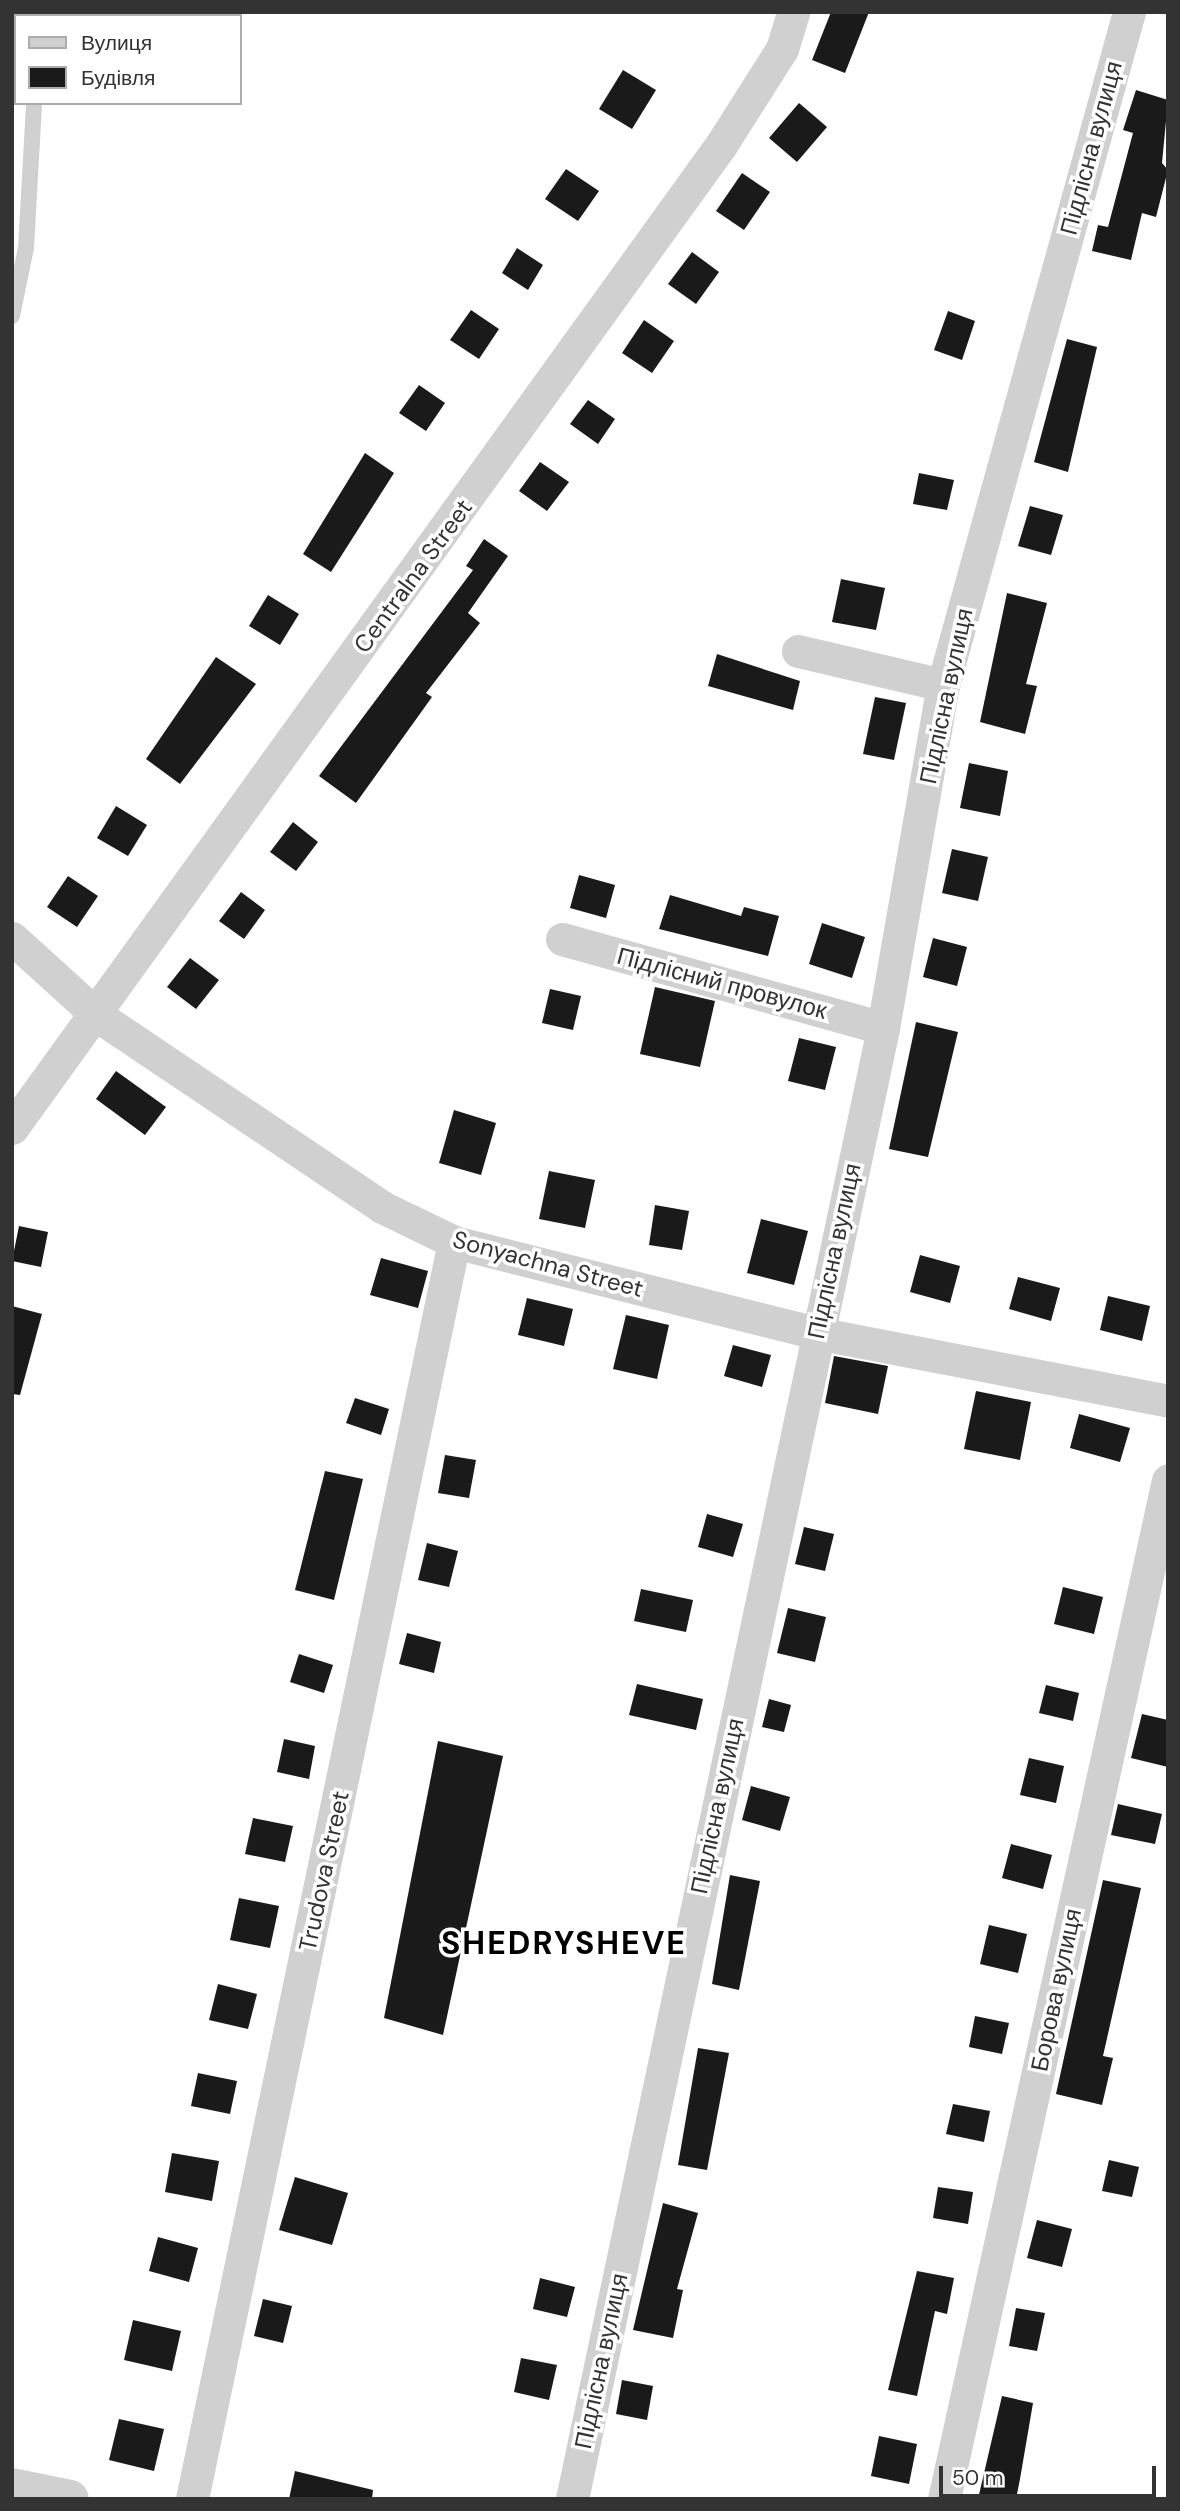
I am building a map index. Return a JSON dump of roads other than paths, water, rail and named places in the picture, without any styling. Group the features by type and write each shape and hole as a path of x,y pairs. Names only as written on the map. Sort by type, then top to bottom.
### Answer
{"street":[{"name":"Centralna Street","path":"12,1128 97,1016 721,145 782,49 793,12"},
{"name":"Підлісна вулиця","path":"572,2499 816,1333 883,1028 943,685 1129,12"},
{"path":"798,651 943,685"},
{"name":"Sonyachna Street","path":"12,938 97,1016 382,1207 454,1242 816,1333 1168,1401"},
{"name":"Підлісний провулок","path":"562,939 883,1028"},
{"name":"Trudova Street","path":"192,2499 454,1242"},
{"name":"Борова вулиця","path":"944,2499 1168,1480"},
{"path":"12,2487 70,2499"}],"lane":[{"path":"12,316 26,248 34,105"}],"district":[{"name":"SHEDRYSHEVE","path":"564,1943"}]}
